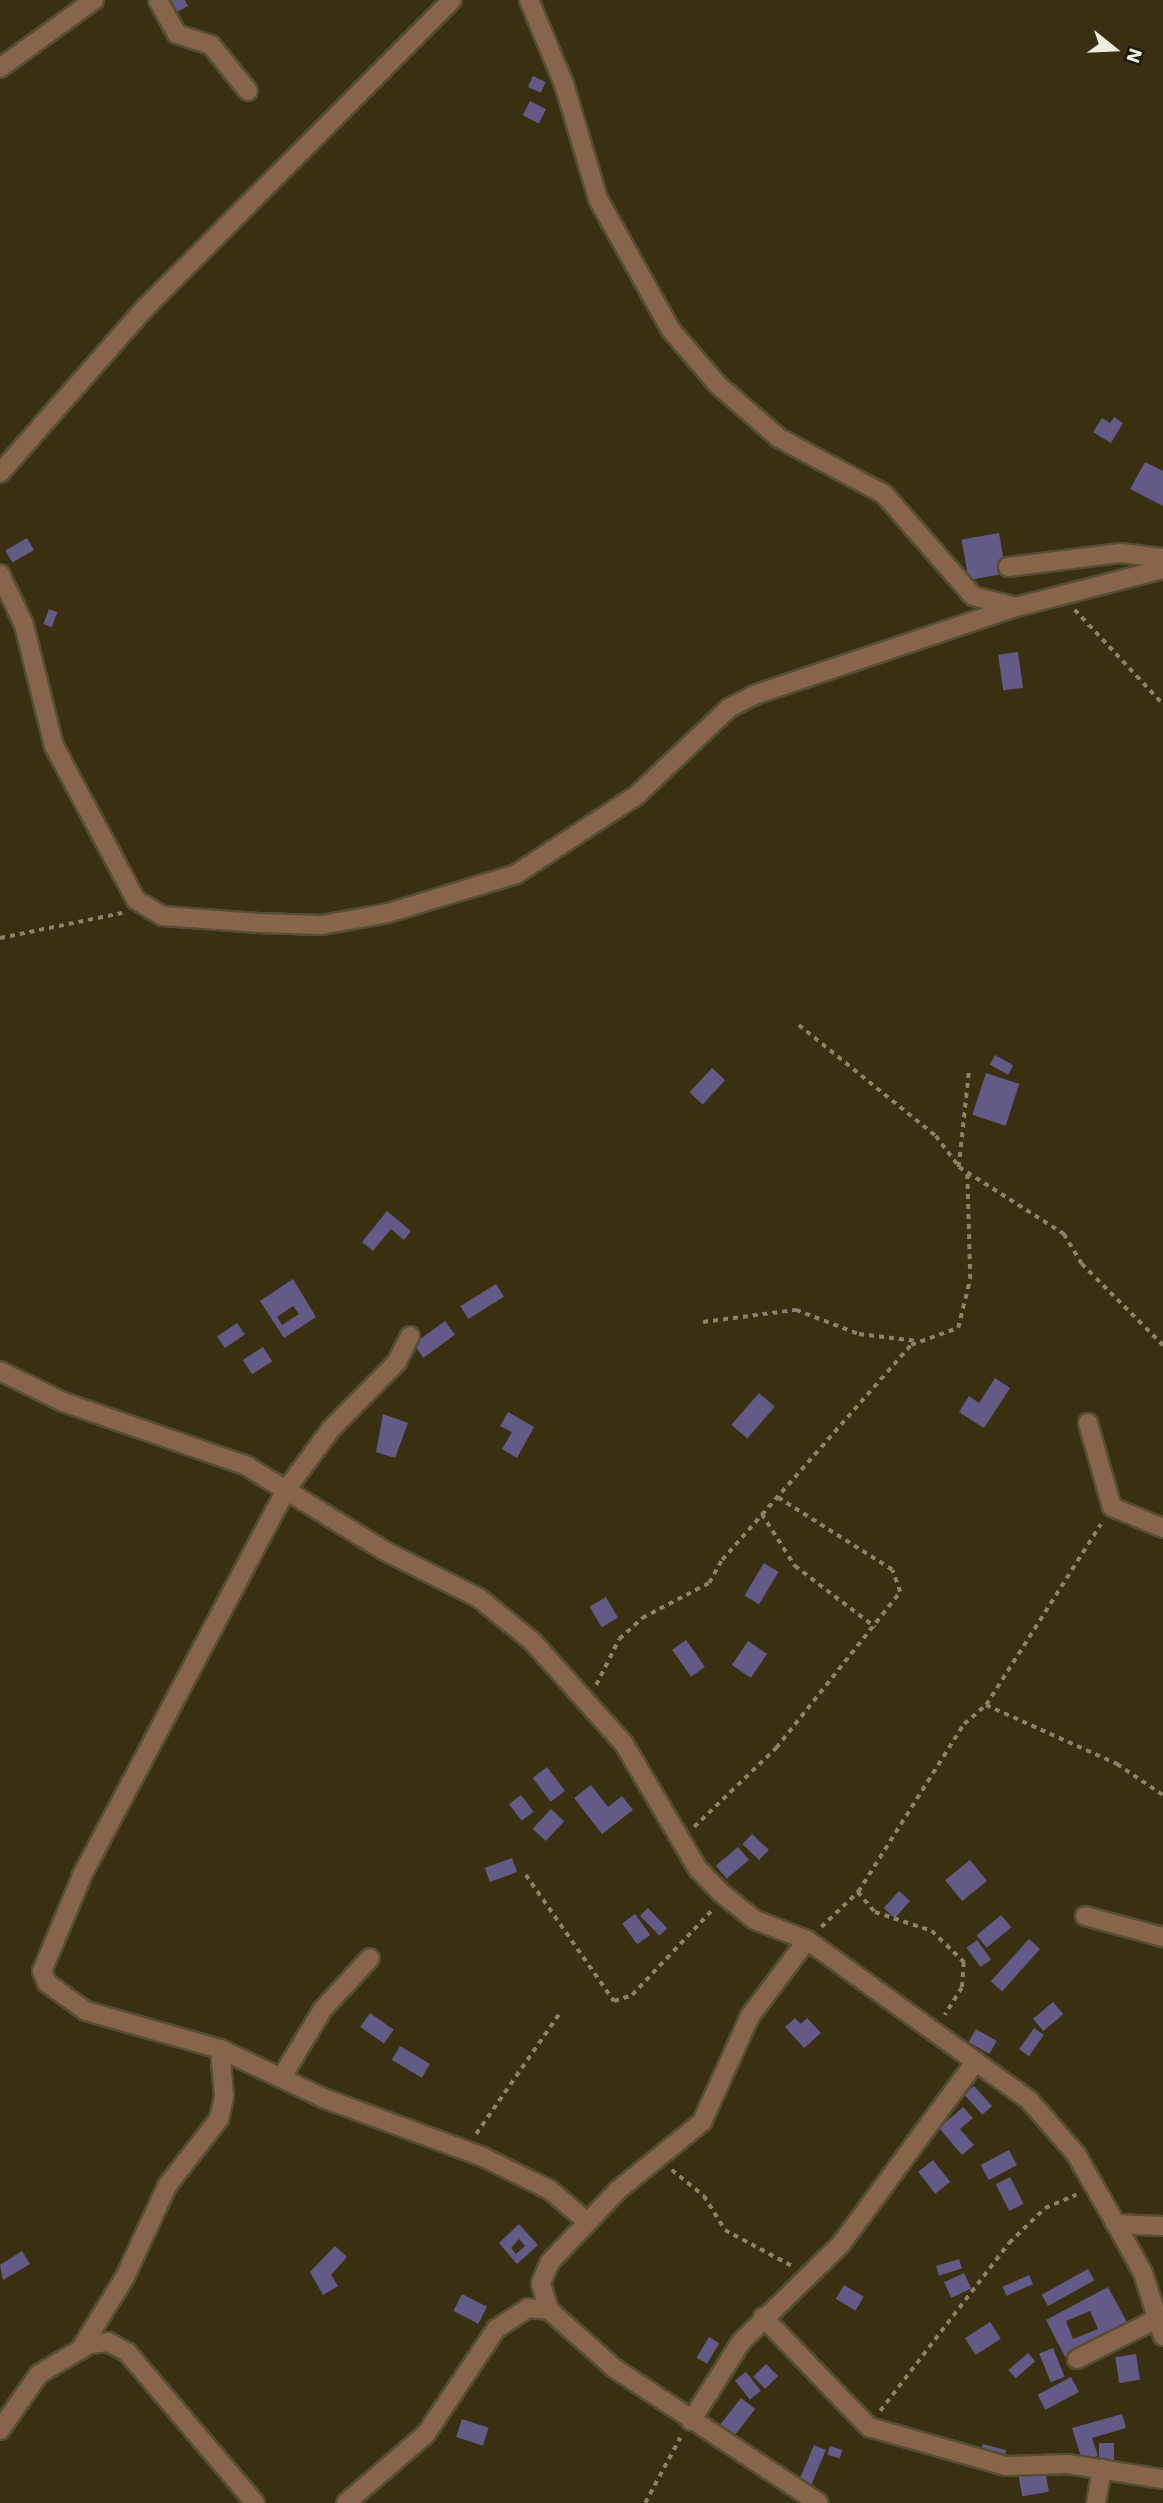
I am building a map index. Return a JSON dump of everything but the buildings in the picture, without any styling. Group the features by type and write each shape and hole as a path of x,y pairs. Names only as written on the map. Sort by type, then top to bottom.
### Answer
{"street":[{"path":"0,68 94,0"},
{"path":"158,0 177,33 211,46 248,91"},
{"path":"0,473 144,309 452,0"},
{"path":"529,0 564,85 598,199 689,355 779,438 884,494 965,589 1016,607"},
{"path":"1008,568 1121,552 1163,558"},
{"path":"0,574 24,625 54,746 136,900 163,916 321,925 448,898 516,874 568,843 637,795 729,708 754,695 1016,607 1163,569"},
{"path":"410,1336 397,1362 331,1429 286,1490 82,1875 42,1971 47,1983 86,2011 220,2049 283,2075 323,2098 523,2174 586,2221"},
{"path":"0,1371 63,1402 245,1465 479,1598 532,1641 624,1744 679,1840 725,1896 755,1920 807,1940 976,2061 1052,2122 1116,2224 1161,2317 1163,2336"},
{"path":"1088,1423 1112,1507 1163,1528"},
{"path":"1084,1916 1163,1937"},
{"path":"549,2310 544,2274 586,2221 702,2122 750,2016 807,1940"},
{"path":"283,2075 323,2009 370,1958"},
{"path":"80,2350 125,2277 167,2186 219,2119 224,2097 220,2049"},
{"path":"691,2421 763,2318 813,2274 976,2061"},
{"path":"1116,2224 1163,2226"},
{"path":"346,2503 426,2434 506,2320 528,2308 549,2310 614,2368 819,2503"},
{"path":"1077,2359 1161,2317"},
{"path":"763,2318 869,2427 1006,2466 1102,2469 1163,2479"},
{"path":"0,2430 39,2374 80,2350 107,2342 127,2352 255,2503"},
{"path":"1096,2503 1102,2469"}],"path":[{"path":"1062,595 1163,704"},
{"path":"0,938 123,912 136,900"},
{"path":"799,1025 936,1136 967,1174 1064,1234 1082,1264 1163,1345"},
{"path":"959,1167 969,1073"},
{"path":"703,1322 796,1310 859,1334 917,1341 948,1334 963,1320 970,1279 967,1174"},
{"path":"590,1704 619,1639 642,1619 709,1584 775,1496 917,1341"},
{"path":"679,1840 776,1748 896,1601 897,1575 775,1496"},
{"path":"807,1940 858,1892 964,1724 986,1705 1112,1507"},
{"path":"761,1513 795,1566 875,1627"},
{"path":"986,1705 1117,1764 1163,1795"},
{"path":"526,1875 604,1993 622,2002 725,1896"},
{"path":"858,1892 875,1912 932,1931 964,1962 960,1993 934,2031"},
{"path":"466,2151 559,2014"},
{"path":"657,2158 704,2196 725,2230 813,2274"},
{"path":"869,2427 1024,2227 1063,2198 1101,2200"},
{"path":"645,2503 691,2421"}]}
